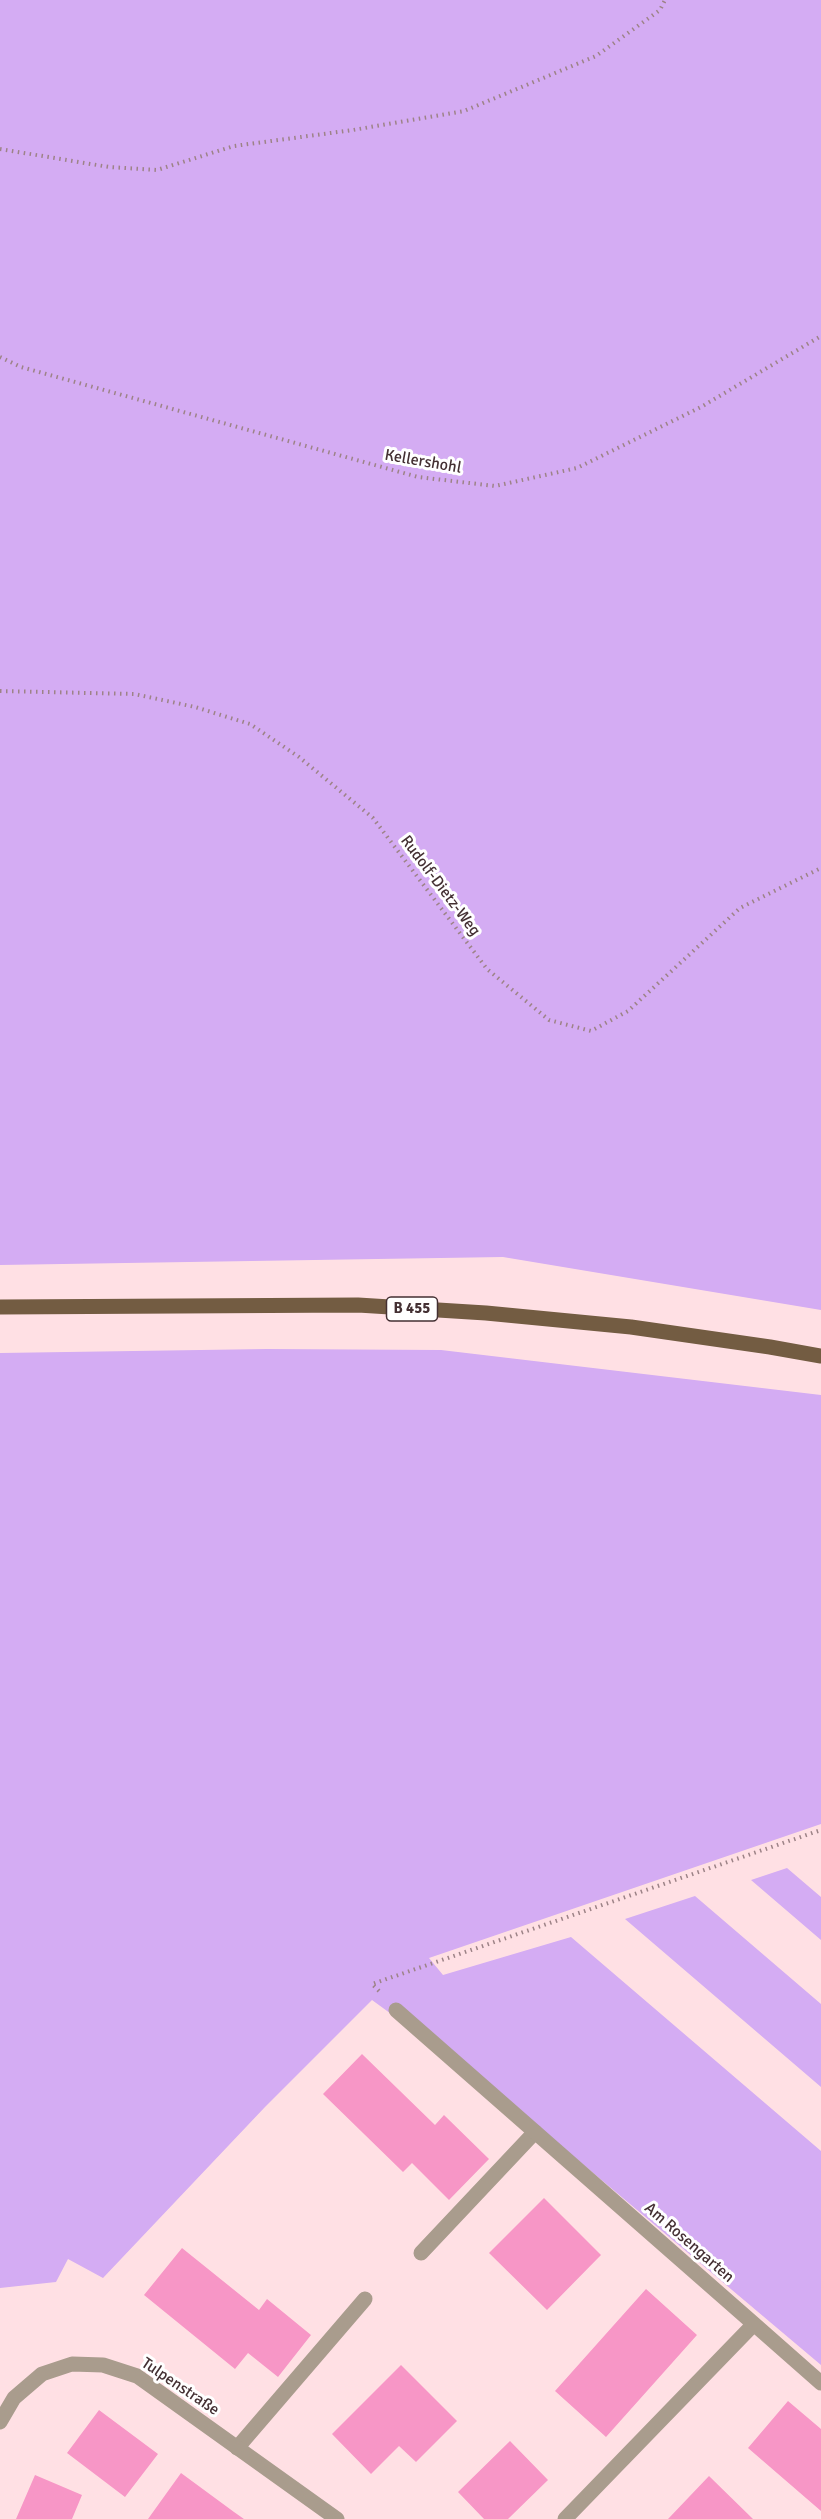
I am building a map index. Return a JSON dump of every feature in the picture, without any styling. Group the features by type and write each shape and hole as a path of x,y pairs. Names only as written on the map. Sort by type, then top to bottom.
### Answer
{"main road":[{"name":"B 455","path":"0,1307 358,1305 486,1313 631,1327 821,1356"}],"street":[{"name":"Am Rosengarten","path":"396,2010 821,2384"},
{"path":"421,2253 535,2132"},
{"path":"237,2448 365,2299"},
{"path":"565,2519 754,2324"},
{"name":"Tulpenstraße","path":"0,2422 14,2398 42,2374 72,2364 103,2365 136,2376 337,2519"}],"path":[{"path":"0,149 110,167 157,170 234,146 353,130 464,111 596,56 660,10 665,0"},
{"name":"Kellershohl","path":"0,357 21,367 408,474 495,486 577,468 700,407 821,336"},
{"name":"Rudolf-Dietz-Weg","path":"0,691 134,694 195,707 250,724 299,757 373,818 487,969 549,1020 591,1031 628,1011 740,908 821,868"},
{"path":"396,2010 372,1984 821,1830"}],"shaded area":[{"path":"0,0 821,0 821,1310 503,1257 0,1265"},
{"path":"267,1349 441,1350 821,1395 821,1824 429,1958 443,1975 571,1937 821,2151 821,2365 490,2086 372,2000 265,2107 103,2278 68,2259 56,2282 0,2288 0,1353"},
{"path":"787,1868 821,1897 821,1940 751,1880"},
{"path":"695,1896 821,2004 821,2087 625,1919"}],"building":[{"path":"362,2054 435,2125 444,2115 489,2159 449,2200 412,2163 403,2172 323,2094"},
{"path":"544,2198 601,2255 547,2310 489,2253"},
{"path":"182,2248 259,2310 267,2299 311,2335 278,2377 248,2353 235,2369 144,2295"},
{"path":"646,2289 697,2335 606,2437 555,2391"},
{"path":"401,2365 457,2421 416,2462 399,2446 371,2474 332,2434"},
{"path":"788,2401 821,2429 821,2511 748,2448"},
{"path":"99,2410 158,2454 125,2497 67,2453"},
{"path":"510,2441 548,2480 508,2519 484,2519 458,2492"},
{"path":"181,2473 234,2512 244,2519 148,2519"},
{"path":"35,2475 82,2495 72,2519 16,2519"},
{"path":"709,2476 753,2519 668,2519"}]}
